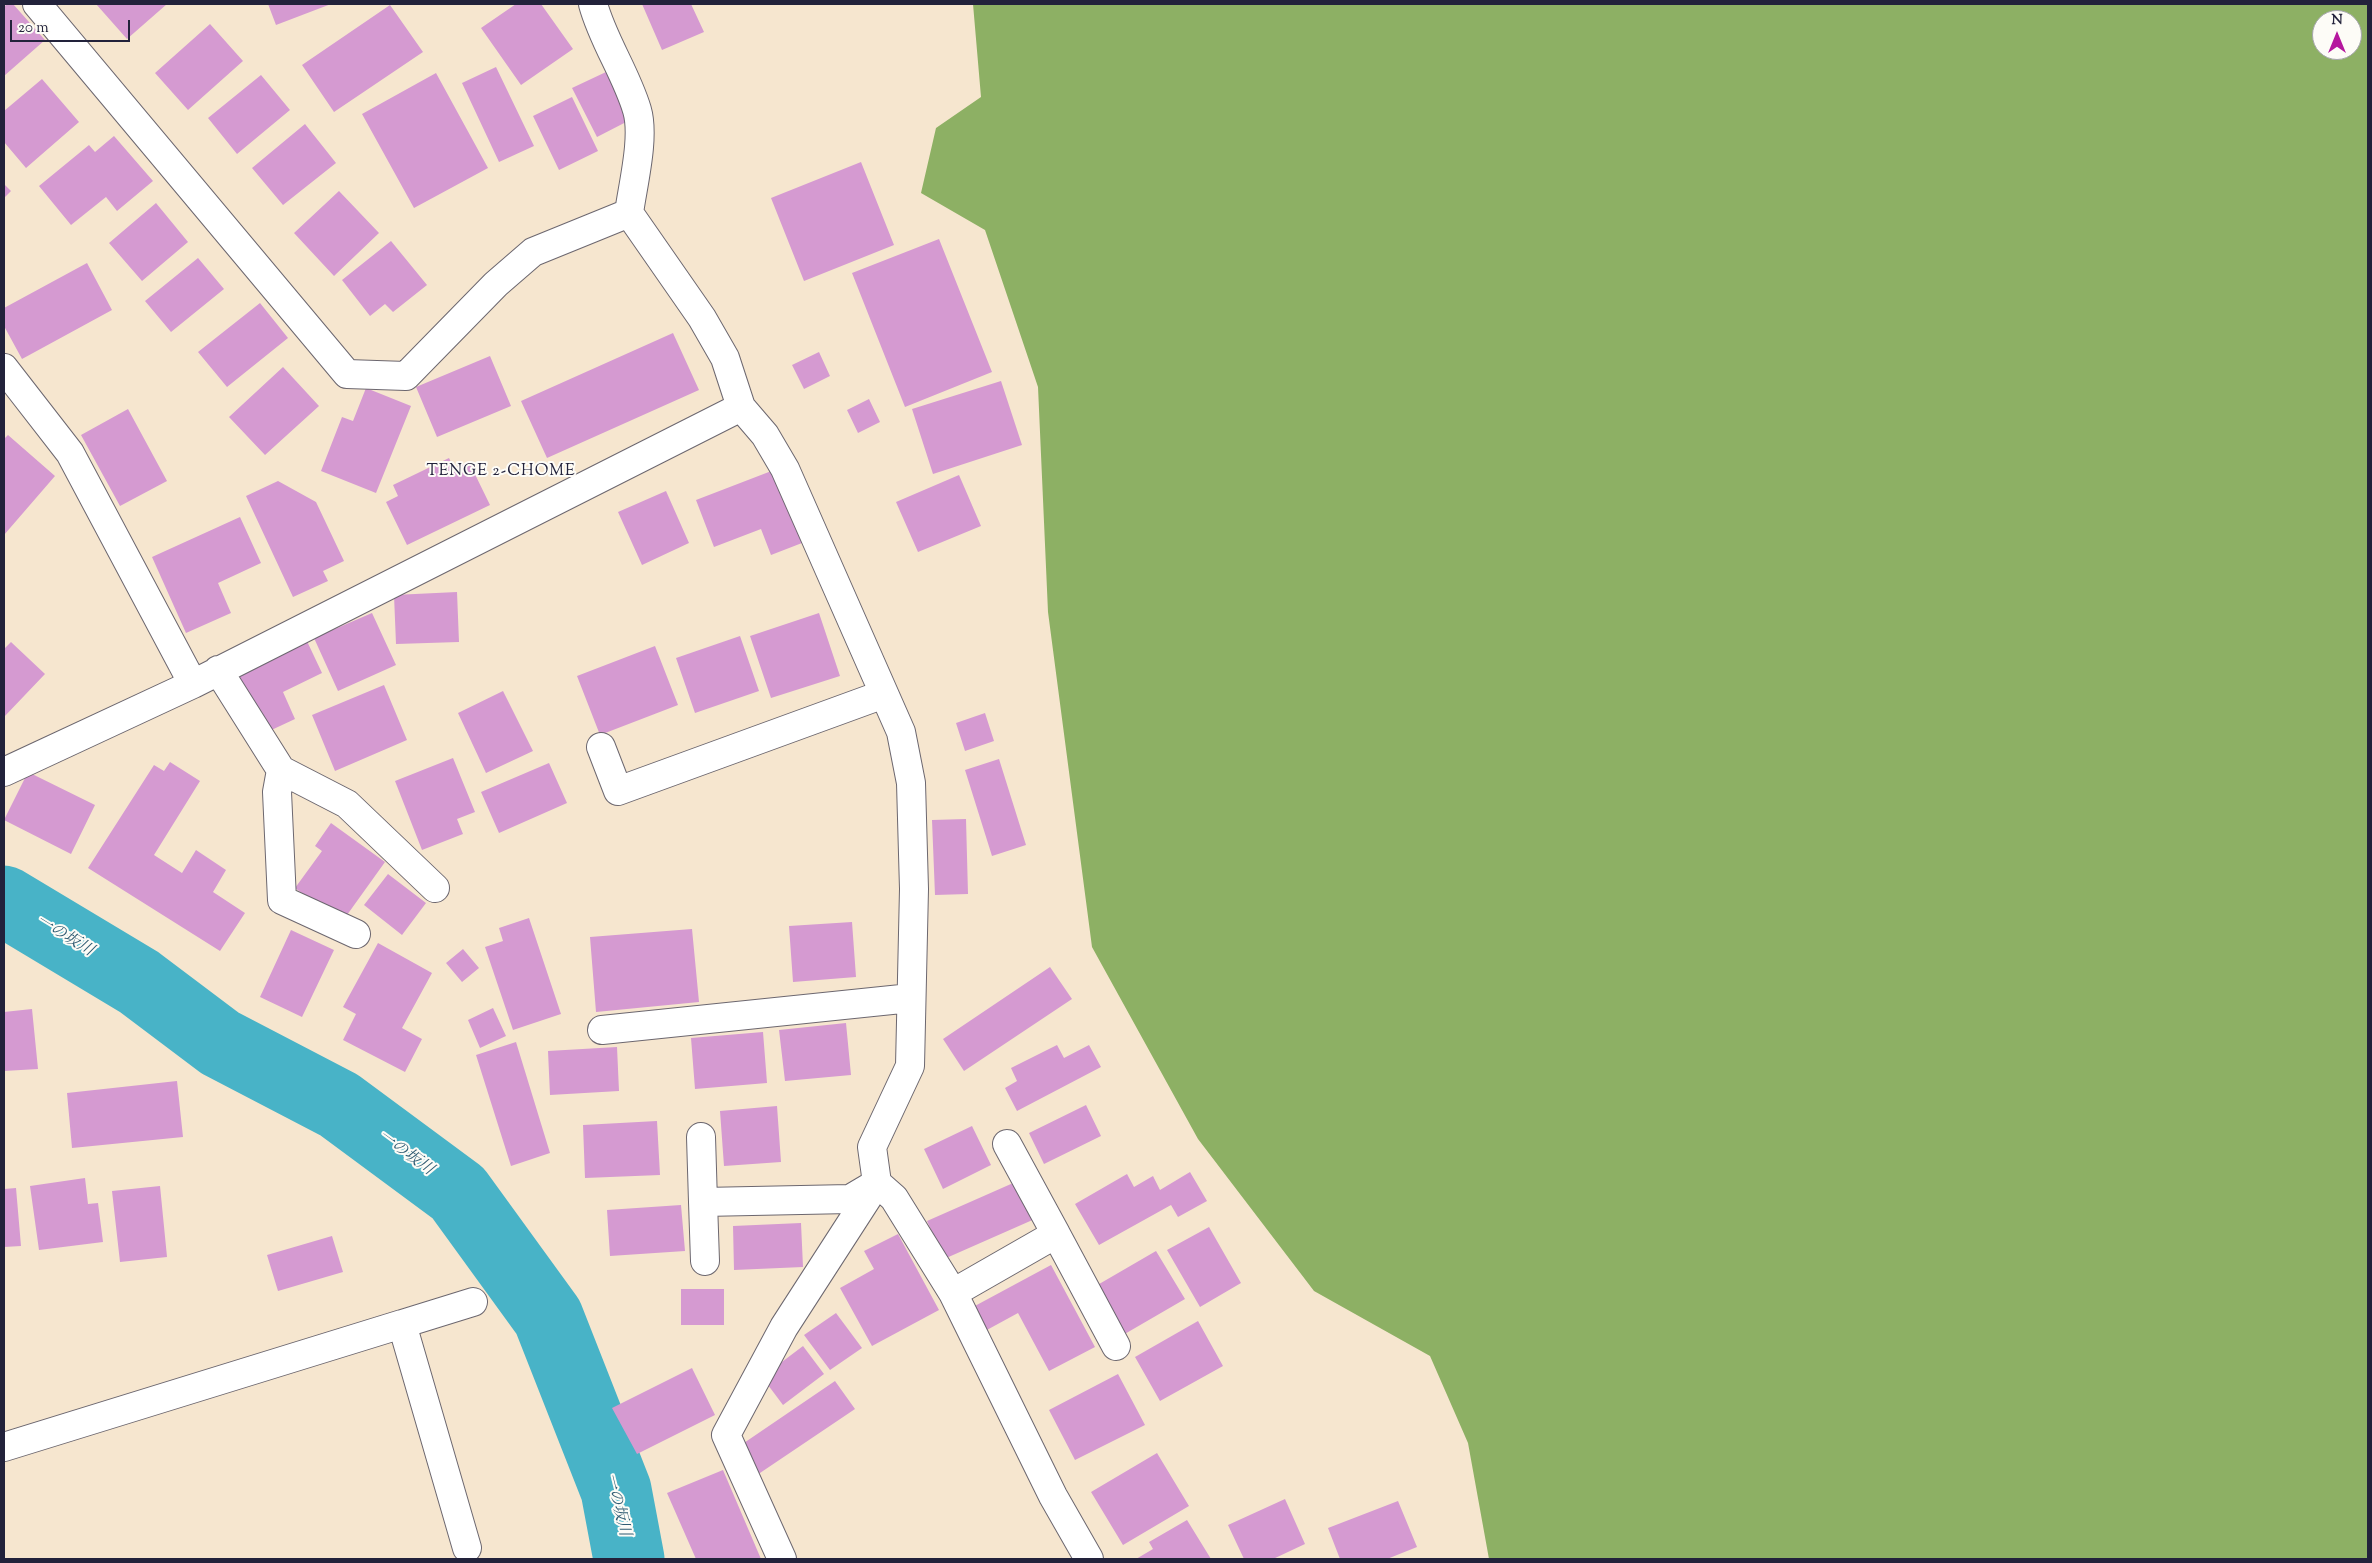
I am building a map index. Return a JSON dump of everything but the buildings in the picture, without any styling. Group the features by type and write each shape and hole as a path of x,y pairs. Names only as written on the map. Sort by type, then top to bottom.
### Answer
{"street":[{"path":"36,4 347,374 406,376 496,284 533,252 629,213"},
{"path":"593,4 598,21 638,111 639,136 629,213 707,326 725,358 741,407 765,434 785,469 901,732 911,782 914,890 910,1066 872,1147 877,1183 894,1198 953,1293 1053,1496 1088,1559"},
{"path":"4,368 70,453 193,684"},
{"path":"4,772 193,684 741,407"},
{"path":"218,670 280,770 347,804 434,888"},
{"path":"601,747 618,791 884,694"},
{"path":"280,770 277,792 282,900 356,934"},
{"path":"602,1030 911,998"},
{"path":"700,1137 706,1261"},
{"path":"1007,1144 1116,1346"},
{"path":"703,1202 850,1199 877,1183"},
{"path":"782,1559 726,1435 784,1327 877,1183"},
{"path":"953,1293 1056,1234"},
{"path":"4,1448 473,1302"},
{"path":"402,1324 466,1548"}],"green space":[{"path":"973,4 2368,4 2368,1559 1489,1559 1468,1443 1430,1356 1314,1291 1198,1139 1092,947 1048,612 1038,387 985,230 921,193 936,128 981,97"}],"waterway":[{"name":"一の坂川","path":"4,901 139,982 220,1043 339,1105 458,1193 548,1317 616,1490 629,1559"}],"district":[{"name":"TENGE 2-CHOME","path":"501,472"}]}
